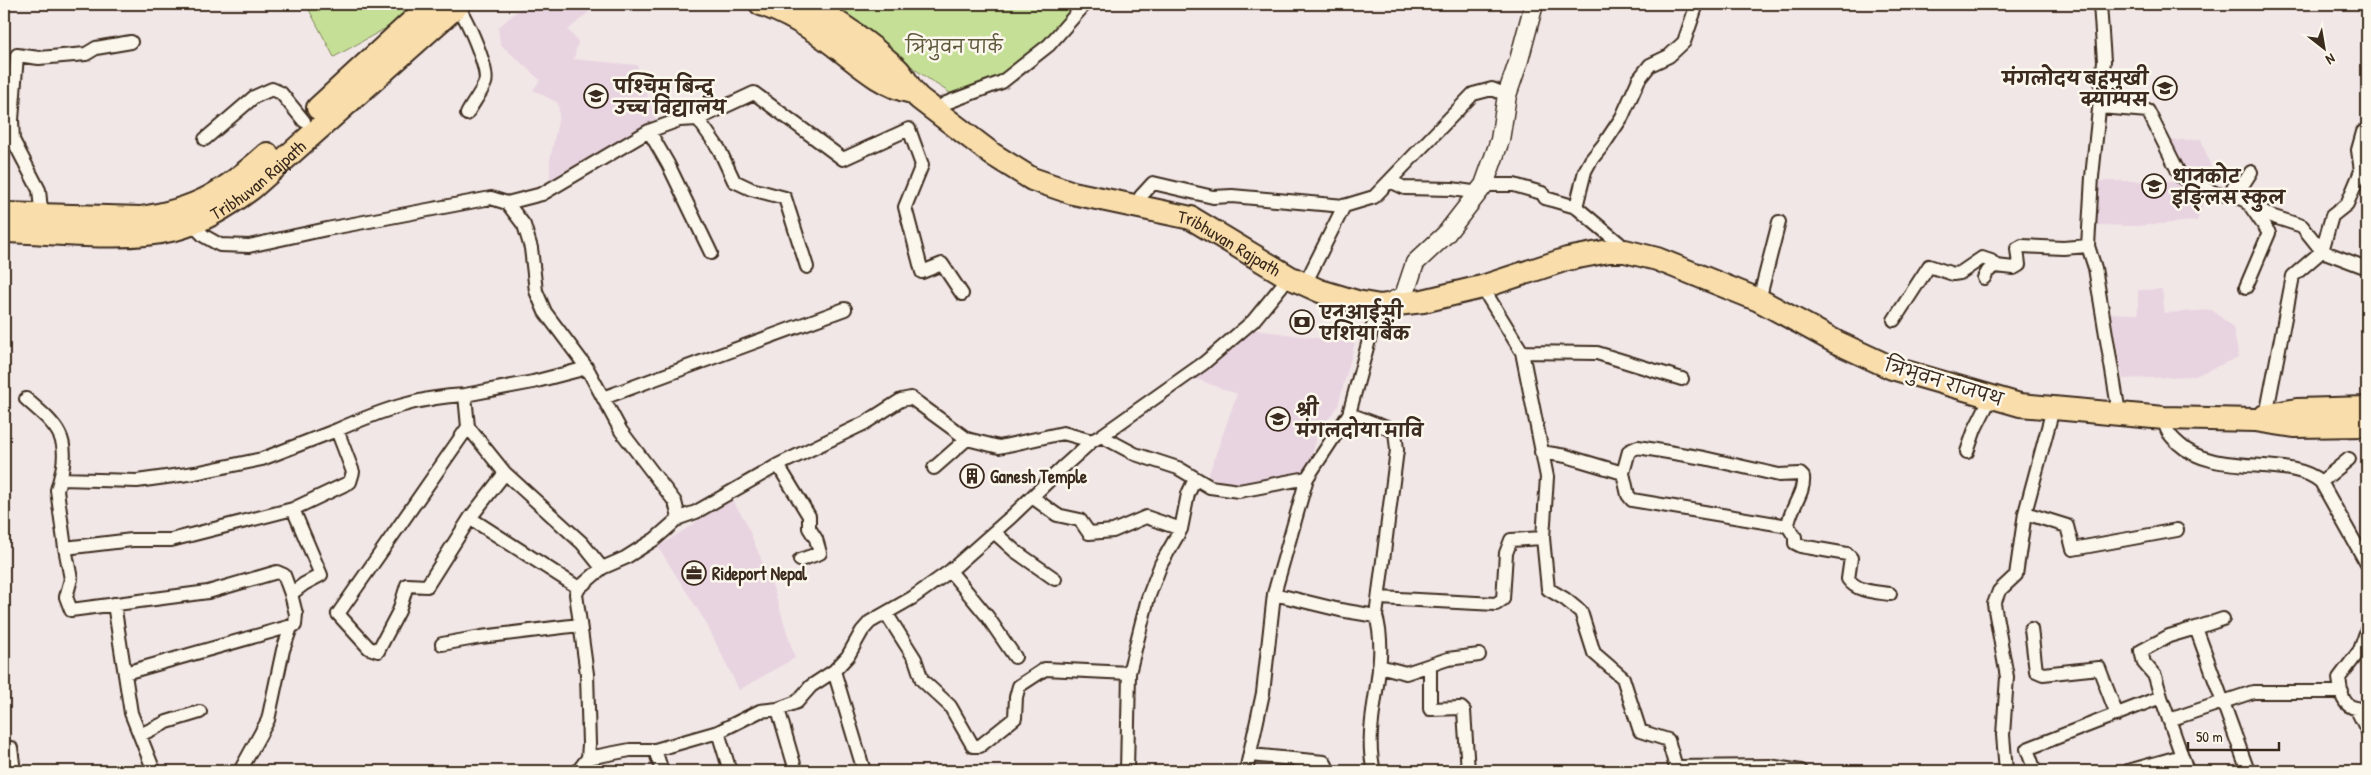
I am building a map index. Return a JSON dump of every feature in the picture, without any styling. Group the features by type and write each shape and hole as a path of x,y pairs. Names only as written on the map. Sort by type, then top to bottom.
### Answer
{"highway":[{"name":"Tribhuvan Rajpath","path":"187,216 204,201 225,189 304,121 431,4"},
{"name":"Tribhuvan Rajpath","path":"761,4 791,17 824,38 878,79 896,89 912,92"},
{"name":"Tribhuvan Rajpath","path":"807,4 824,13 896,68 912,92 935,110 992,154 1032,179 1073,193 1191,218 1297,280 1337,297 1380,306 1423,302 1482,287 1567,259"},
{"name":"Tribhuvan Rajpath","path":"4,231 42,223 216,213 252,188 458,5"},
{"name":"Tribhuvan Rajpath","path":"4,214 42,223"},
{"name":"त्रिभुवन राजपथ","path":"1567,259 1609,251 1625,252 1657,259 1759,300 1836,342 1892,368 2020,405 2164,418 2260,418 2297,410 2367,408"},
{"name":"त्रिभुवन राजपथ","path":"2260,418 2294,426 2367,425"}],"street":[{"path":"935,110 946,102 1002,82 1049,45 1085,4"},
{"path":"1246,771 1263,692 1274,594 1307,478 1349,414 1380,306 1404,296 1415,263 1446,234 1482,189 1500,140 1507,95 1519,60 1534,4"},
{"path":"1576,207 1584,171 1622,117 1639,79 1650,65 1669,56 1684,42 1697,4"},
{"path":"2100,4 2104,61 2088,246 2095,268 2119,413"},
{"path":"458,5 477,45 486,74 486,82 467,114"},
{"path":"42,223 39,190 13,140 12,120 17,55 39,58 86,54 96,48 131,42"},
{"path":"205,139 254,97 272,89 281,93 304,121"},
{"path":"1135,207 1141,196 1154,183 1213,197 1232,196 1344,206 1374,197 1473,94 1492,89 1507,95"},
{"path":"187,216 204,236 220,245 249,246 491,198 508,203 542,194 649,131 679,120 698,119 754,93 843,159 910,129 922,165 905,207 922,272 942,264 962,294"},
{"path":"2100,107 2148,111 2181,177 2216,194 2233,195 2248,201 2271,216 2302,226 2322,251 2367,268"},
{"path":"698,119 719,149 734,181 751,189 785,198 807,267"},
{"path":"2260,418 2293,276 2322,251 2332,216 2347,204 2361,171 2358,150 2363,132 2367,129"},
{"path":"649,131 668,164 711,253"},
{"path":"2233,195 2233,188 2242,186 2251,172"},
{"path":"1390,181 1404,188 1482,189 1514,186 1542,193 1545,198 1576,207 1619,243 1625,252"},
{"path":"2246,287 2269,233 2248,201"},
{"path":"508,203 524,225 529,240 536,291 545,312 586,368 621,431 675,502 679,518"},
{"path":"588,758 630,750 655,750 718,732 760,711 778,709 797,702 811,686 834,671 848,656 862,631 870,622 912,598 950,571 1097,438 1192,373 1253,321 1297,280 1344,206"},
{"path":"1759,300 1779,222"},
{"path":"1984,278 1988,271 1996,266 2014,268 2019,265 2017,248 2022,246 2063,248 2088,246"},
{"path":"1894,320 1929,266 1953,274 1960,273 1982,258 1991,261 1996,266"},
{"path":"1482,287 1522,352 1547,476 1543,538 1548,589 1565,599 1581,612 1594,653 1623,678 1640,731 1668,740 1676,769 1768,768 1801,771"},
{"path":"603,398 845,310"},
{"path":"1522,352 1597,353 1682,379"},
{"path":"60,479 137,481 195,473 262,459 337,430 382,410 439,396 465,395 533,382 586,368"},
{"path":"465,395 468,427 505,473 582,544 602,568"},
{"path":"1968,452 1975,429 1991,397"},
{"path":"578,771 588,758 587,674 576,594 579,588 602,568 625,558 655,539 679,518 696,512 778,465 845,434 900,400 911,398 967,439 1000,447 1063,433 1097,438 1135,454 1178,468 1210,486 1239,491 1307,478"},
{"path":"26,399 55,425 60,434 65,457 57,490 71,579 66,597 71,610 208,592 276,572 284,575 291,594 296,614 295,625 291,627 125,673"},
{"path":"2006,771 2003,735 2007,677 1994,604 1999,591 2016,575 2025,513 2053,409"},
{"path":"1349,414 1395,431 1397,450 1376,616 1381,634 1380,666 1371,730 1370,757 1374,771"},
{"path":"2164,418 2166,431 2187,452 2212,461 2305,472 2314,476 2321,482 2367,564"},
{"path":"468,427 338,614 369,648 378,651 399,611 407,586 427,586 470,518 505,473"},
{"path":"66,548 132,540 171,540 293,508 350,482 353,472 337,430"},
{"path":"934,468 967,439"},
{"path":"1788,526 1632,500 1628,495 1623,473 1629,451 1638,447 1704,458 1779,475 1800,474 1803,477 1804,483 1789,519 1788,526 1795,537 1795,543 1801,546 1847,554 1851,558 1848,579 1852,584 1858,588 1890,594"},
{"path":"1541,452 1566,456 1623,473"},
{"path":"2321,482 2349,458"},
{"path":"778,465 809,516 809,528 816,539 820,553 800,560"},
{"path":"1127,771 1129,673 1148,598 1161,564 1181,529 1188,494 1195,479"},
{"path":"1032,497 1057,515 1080,520 1088,533 1113,531 1146,517 1181,529"},
{"path":"291,594 321,575 293,508"},
{"path":"2025,513 2067,526 2073,549 2177,530"},
{"path":"470,518 579,588"},
{"path":"994,532 1015,551 1055,579"},
{"path":"1379,598 1496,604 1503,599 1506,553 1511,540 1543,538"},
{"path":"950,571 988,616 1015,657"},
{"path":"1274,594 1340,610 1376,616"},
{"path":"114,604 131,713 154,771"},
{"path":"886,613 915,660 922,680 950,706 973,746 980,746 1015,718 1019,686 1045,669 1129,673"},
{"path":"2187,771 2161,697 2156,676 2144,662 2141,651 2169,636 2223,619"},
{"path":"442,644 481,637 580,625"},
{"path":"240,771 268,720 283,650 291,627"},
{"path":"2196,628 2248,771"},
{"path":"2031,629 2036,671 2043,674 2099,668 2118,715"},
{"path":"2367,630 2360,650 2339,678 2344,701 2350,707 2356,708 2367,730"},
{"path":"1380,666 1406,673 1448,659 1479,655"},
{"path":"1430,666 1430,709 1461,708 1464,711 1468,771"},
{"path":"834,671 864,771"},
{"path":"2169,720 2253,692 2342,692"},
{"path":"2035,771 2027,749 2161,697"},
{"path":"778,709 796,771"},
{"path":"140,735 168,722 200,712"},
{"path":"718,732 730,771"},
{"path":"4,748 11,748 14,771"},
{"path":"655,750 662,771"},
{"path":"1250,754 1324,762 1326,771"},
{"path":"2128,771 2182,756"}],"shaded area":[{"name":"पश्चिम बिन्दु उच्च विद्यालय","path":"525,4 541,4 547,10 554,4 583,4 590,11 568,30 578,41 574,59 637,65 657,123 550,184 550,160 559,116 558,103 533,90 540,80 500,44 498,28"},
{"name":"थानकोट इङ्लिस स्कुल","path":"2201,139 2212,170 2208,191 2197,221 2135,226 2093,225 2100,181 2183,181 2167,141"},
{"path":"2162,289 2165,313 2212,310 2233,327 2239,357 2195,376 2123,379 2110,313 2138,314 2138,290"},
{"name":"श्री मंगलदोया मावि","path":"1234,327 1355,343 1338,406 1318,433 1308,471 1290,479 1239,487 1208,476 1237,394 1182,374"},
{"name":"Rideport Nepal","path":"731,499 744,518 774,590 795,658 739,690 705,621 658,547"}],"green space":[{"path":"306,4 429,4 334,57"},
{"name":"त्रिभुवन पार्क","path":"831,4 1073,4 1050,44 1017,70 950,93 919,72"}],"place":[{"name":"मंगलोदय बहुमुखी क्याम्पस","path":"2165,88"},
{"name":"पश्चिम बिन्दु उच्च विद्यालय","path":"596,96"},
{"name":"थानकोट इङ्लिस स्कुल","path":"2154,186"},
{"name":"एनआईसी एशिया बैंक","path":"1302,322"},
{"name":"श्री मंगलदोया मावि","path":"1278,419"},
{"name":"Ganesh Temple","path":"972,476"},
{"name":"Rideport Nepal","path":"694,573"}]}
